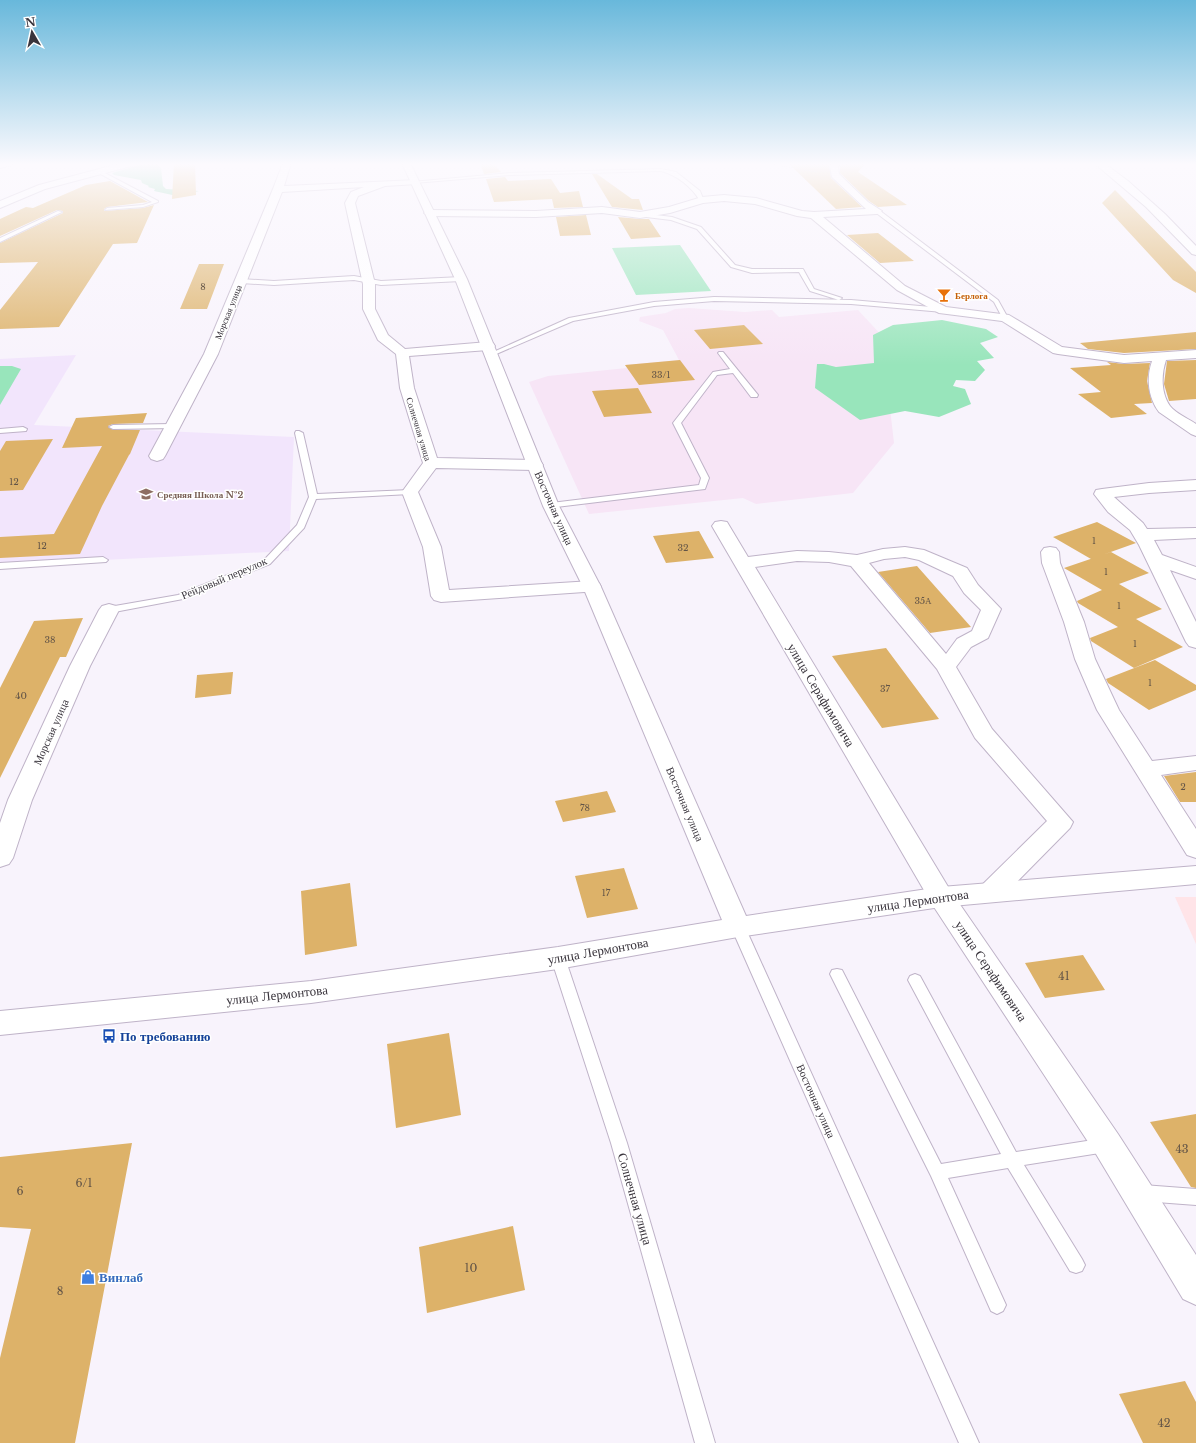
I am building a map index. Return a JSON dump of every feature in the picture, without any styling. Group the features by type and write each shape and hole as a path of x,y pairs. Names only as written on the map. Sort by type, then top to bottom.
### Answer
{"street":[{"name":"Морская улица","path":"157,456 211,354 261,230"},
{"path":"356,230 368,280 369,308 383,337 402,354 490,350"},
{"name":"Восточная улица","path":"437,230 461,279 551,506 592,587 738,927"},
{"path":"832,230 901,288 943,310 1005,318 1058,350 1124,360 1196,354"},
{"path":"1175,230 1196,252"},
{"name":"Солнечная улица","path":"402,354 407,388 431,463 410,492"},
{"path":"1160,357 1156,370 1156,390 1164,409 1196,430"},
{"path":"431,463 535,465"},
{"path":"1196,485 1150,488 1102,494 1114,508 1137,527 1155,559 1196,642"},
{"path":"410,492 432,546 441,596 592,587"},
{"name":"улица Серафимовича","path":"721,526 941,897 1106,1144 1196,1287"},
{"path":"1142,535 1196,533"},
{"path":"743,563 797,556 829,557 857,561 883,554 905,552 924,555 960,572 971,589 991,609 981,634 964,642 946,667"},
{"path":"1050,552 1051,563 1074,622 1085,659 1108,710 1196,849"},
{"path":"1155,559 1196,573"},
{"path":"857,561 946,667 983,733 1061,822 991,892"},
{"name":"Морская улица","path":"0,858 20,800 80,666 109,610"},
{"path":"1146,769 1196,763"},
{"name":"улица Лермонтова","path":"0,1024 311,992 558,958 738,927 941,897 1196,874"}],"lane":[{"path":"0,240 21,230"},
{"path":"701,230 733,266 752,270 801,270 812,290 851,302"},
{"path":"903,230 996,301 1005,318"},
{"path":"240,281 274,283 354,278 381,283 461,279"},
{"path":"490,350 571,319 654,304 714,299 851,302 943,310"},
{"path":"721,353 754,395"},
{"path":"551,506 702,487 705,478 677,423 715,373 736,371"},
{"path":"113,427 172,426"},
{"path":"0,431 23,429"},
{"path":"299,433 313,497 410,492"},
{"name":"Рейдовый переулок","path":"109,610 180,597 267,562 301,526 313,497"},
{"path":"0,566 103,560"},
{"name":"Восточная улица","path":"738,927 969,1443"},
{"name":"Солнечная улица","path":"558,958 619,1143 705,1443"},
{"path":"837,974 937,1172 997,1305"},
{"path":"915,980 1012,1160 1076,1265"},
{"path":"937,1172 1106,1144"},
{"path":"1137,1193 1196,1197"}],"shaded area":[{"path":"689,308 745,312 772,310 779,317 858,310 885,339 888,391 894,443 853,493 756,504 743,498 589,514 529,382 548,376 627,368 625,365 679,360 663,330 639,321 640,317 666,313 675,309"},
{"name":"Средняя Школа №2","path":"76,355 34,425 294,437 289,551 103,560 0,567 0,359"},
{"path":"1175,897 1196,897 1196,944"}],"green space":[{"path":"680,245 711,291 636,295 612,248"},
{"path":"942,320 986,329 998,337 980,343 994,358 977,361 985,370 975,381 956,380 953,386 965,389 971,404 939,417 905,411 860,420 815,388 817,364 836,367 874,363 873,335 893,325"},
{"path":"0,366 12,366 21,369 0,405"}],"building":[{"path":"0,230 12,230 0,236"},
{"path":"27,230 143,230 137,243 113,244 59,327 0,329 0,310 38,262 0,263 0,243"},
{"path":"559,230 590,230 591,235 560,236"},
{"path":"626,230 657,230 661,237 631,239"},
{"path":"1127,230 1155,230 1196,272 1196,293 1173,280"},
{"path":"878,233 914,261 880,263 847,235"},
{"path":"199,264 224,264 207,309 180,309"},
{"path":"744,325 763,344 710,349 694,330"},
{"path":"1196,332 1196,349 1124,353 1088,349 1080,343"},
{"path":"680,360 695,380 639,385 625,365"},
{"path":"1196,360 1196,399 1169,401 1164,384 1167,361"},
{"path":"1107,362 1124,364 1150,363 1147,381 1152,403 1134,404 1147,414 1111,418 1078,394 1101,392 1070,368 1111,365"},
{"path":"638,388 652,413 604,417 592,391"},
{"path":"147,413 143,423 113,424 108,426 113,430 140,430 130,454 102,506 80,554 0,558 0,537 54,534 102,446 62,448 76,418"},
{"path":"53,439 23,490 0,491 0,451 6,441"},
{"path":"1097,522 1136,543 1091,559 1053,537"},
{"path":"699,531 714,558 666,563 653,536"},
{"path":"1111,552 1149,573 1119,584 1162,609 1136,619 1183,647 1134,668 1091,641 1090,638 1118,627 1078,603 1077,601 1102,590 1064,568"},
{"path":"917,566 971,627 930,633 878,572"},
{"path":"83,618 66,657 60,657 0,778 0,688 34,621"},
{"path":"886,648 939,719 882,728 832,656"},
{"path":"1155,660 1196,685 1196,690 1149,710 1108,683 1106,679"},
{"path":"233,672 231,694 195,698 197,675"},
{"path":"1196,772 1196,802 1180,802 1164,776"},
{"path":"607,791 616,812 563,822 555,801"},
{"path":"624,868 638,909 587,918 575,876"},
{"path":"350,883 357,946 305,955 301,891"},
{"path":"1083,955 1105,990 1045,998 1025,963"},
{"path":"449,1033 461,1115 396,1128 387,1044"},
{"path":"1196,1114 1196,1188 1191,1187 1150,1122"},
{"path":"132,1143 75,1443 0,1443 0,1358 31,1229 0,1227 0,1157"},
{"path":"513,1226 525,1290 427,1313 419,1247"},
{"path":"1185,1381 1196,1402 1196,1443 1143,1443 1119,1394"}],"place":[{"name":"Берлога","path":"944,295"},
{"name":"Средняя Школа №2","path":"146,494"},
{"name":"По требованию","path":"109,1036"},
{"name":"Винлаб","path":"88,1277"}]}
